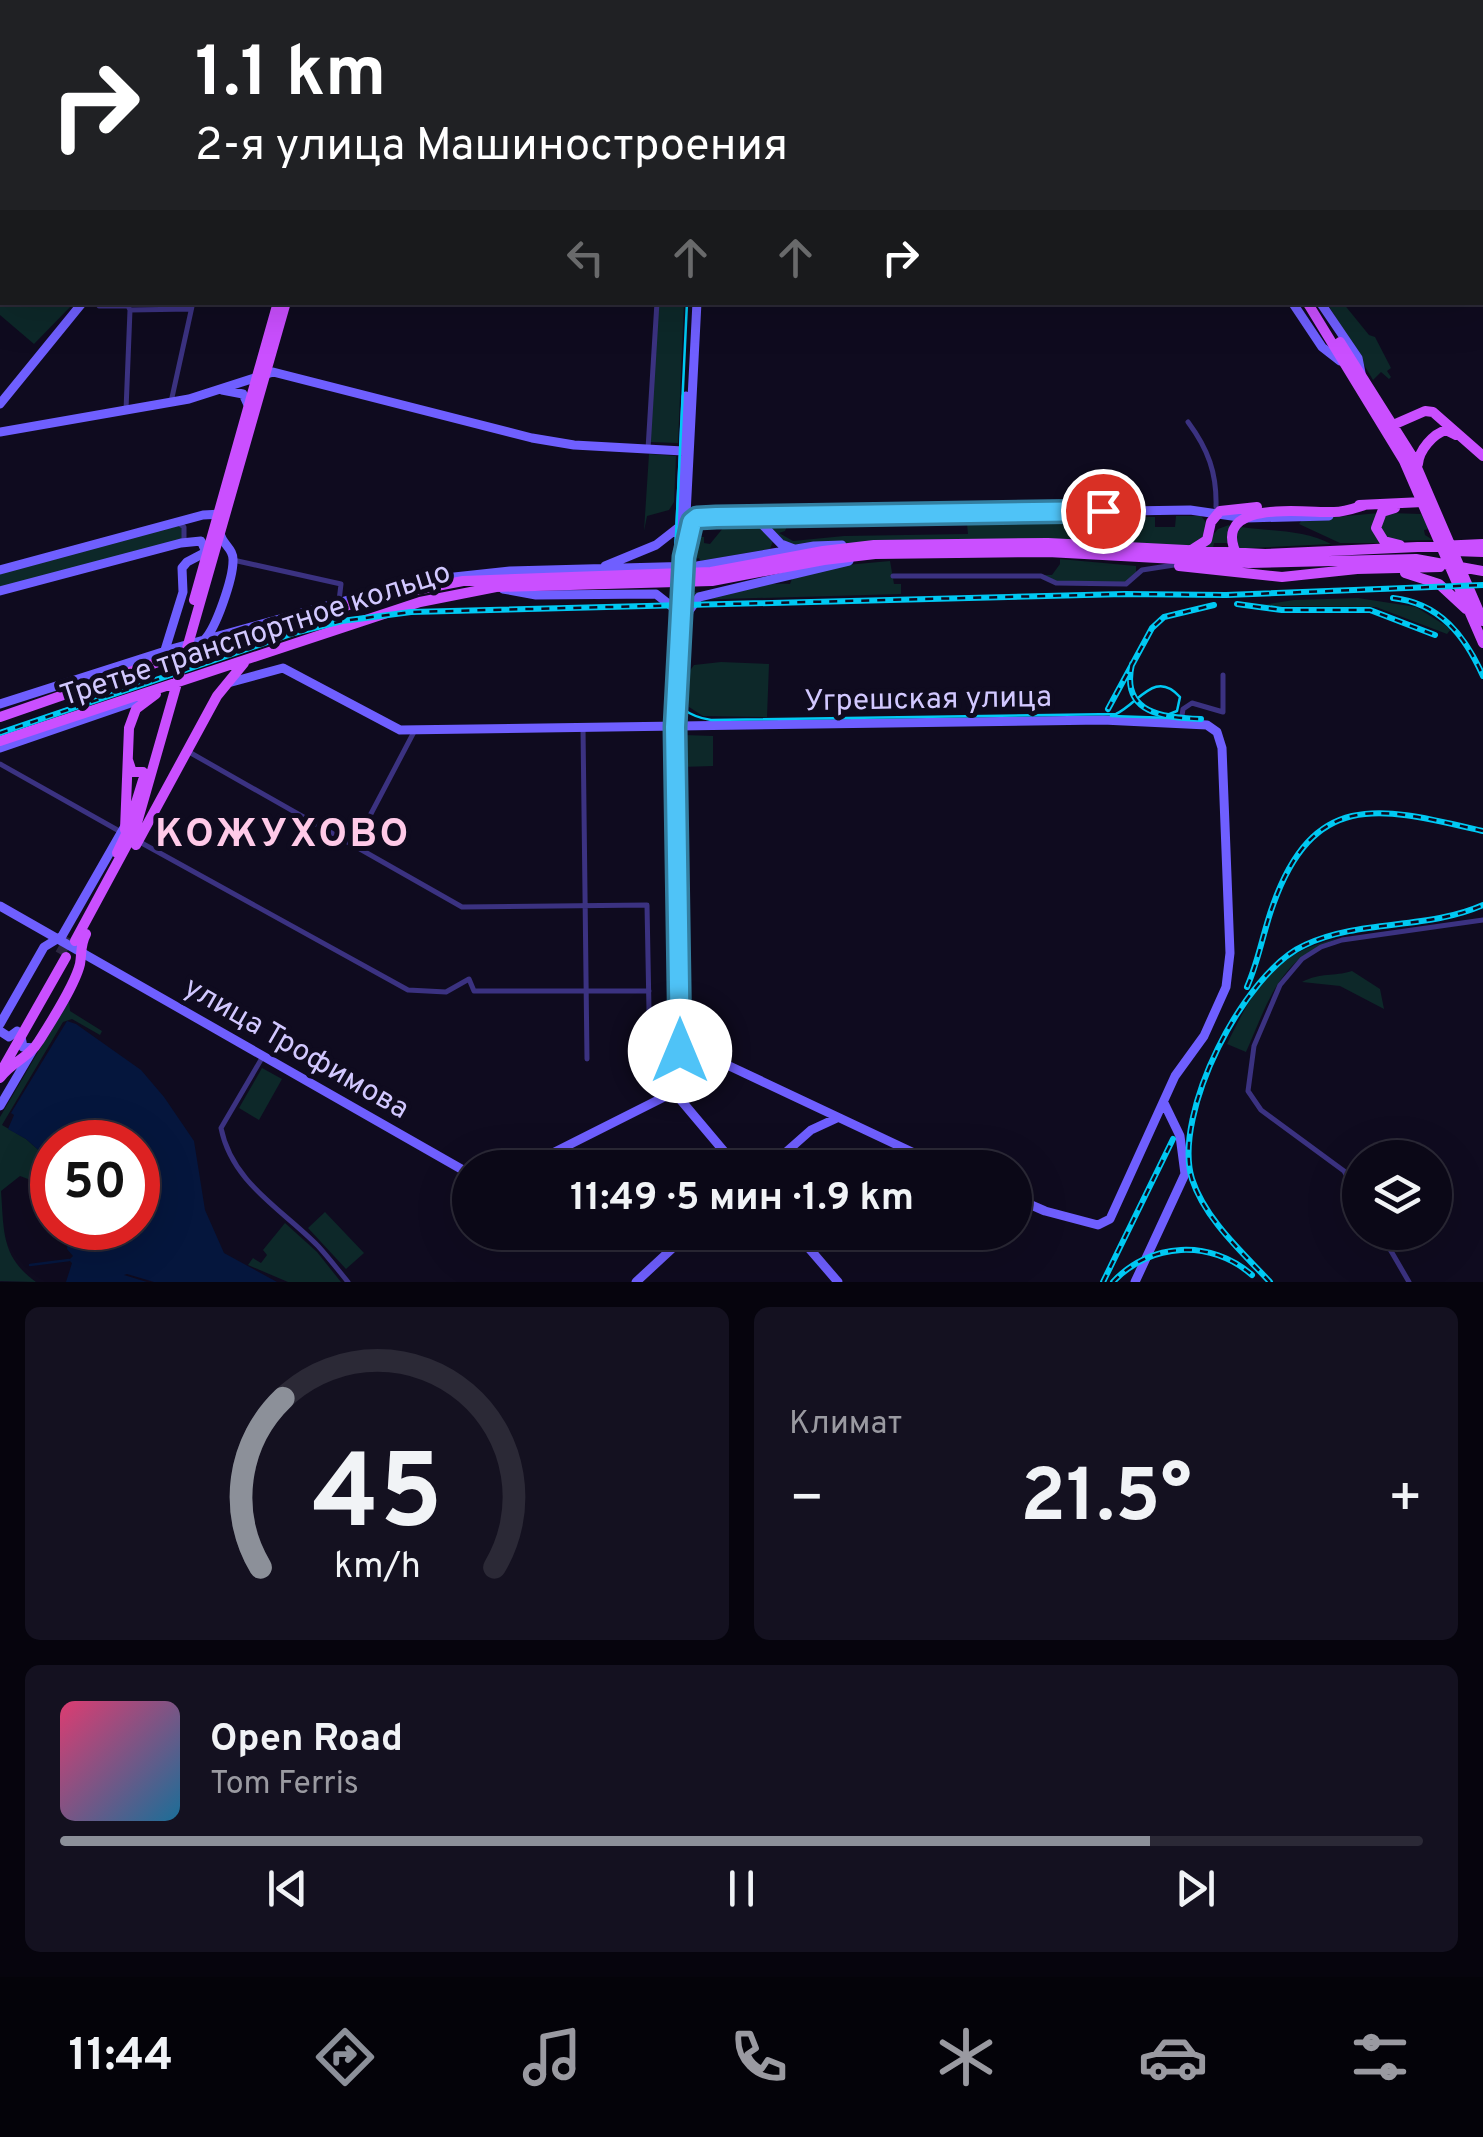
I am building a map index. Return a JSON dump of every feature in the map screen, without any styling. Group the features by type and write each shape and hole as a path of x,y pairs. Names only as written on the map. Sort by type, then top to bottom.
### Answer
{"main road":[{"path":"0,404 81,305"},
{"path":"204,640 218,616 233,559 221,541 220,514 281,305"},
{"path":"680,639 675,608 685,516 682,456 687,440 694,305"},
{"path":"1306,305 1393,425 1419,470 1479,619 1483,643"},
{"path":"1306,305 1322,346 1356,374 1438,525"},
{"path":"68,947 134,811 200,592 248,407 262,374"},
{"path":"0,432 172,402 262,374 532,438 682,456"},
{"path":"214,391 238,392 246,398 248,407"},
{"path":"1393,425 1425,411 1483,459"},
{"path":"1419,470 1422,449 1446,425"},
{"path":"682,456 687,440"},
{"path":"685,516 1424,505"},
{"path":"1372,560 1328,567 1252,568 1238,558 1233,539 1239,523 1252,514 1424,505"},
{"path":"1392,508 1380,515 1376,524 1378,535 1387,542 1460,545"},
{"path":"1190,510 1204,516 1210,531"},
{"path":"1179,550 1200,546 1223,510"},
{"path":"0,570 176,522 220,514"},
{"path":"675,688 681,557 690,524 685,516"},
{"path":"588,570 653,546 673,534 685,516"},
{"path":"754,516 788,548 796,549"},
{"path":"200,576 220,529"},
{"path":"763,556 775,546 771,534"},
{"path":"0,591 181,542 199,540 210,555"},
{"name":"Третье транспортное кольцо","path":"0,717 197,648 374,598 439,584 496,578 711,572 823,551 874,546 1048,543 1265,554 1460,545 1483,551"},
{"path":"656,568 643,560 653,546 669,545 681,557"},
{"path":"0,704 139,661 172,645 204,640 398,585 462,574 720,564 822,545 874,546"},
{"path":"1391,550 1483,551"},
{"path":"172,645 184,592 182,568 187,562 223,551 233,559"},
{"path":"1402,560 1483,551"},
{"path":"559,1150 678,1088 672,726 680,639 690,608 702,595 891,554"},
{"name":"Третье транспортное кольцо","path":"0,745 282,646 432,598 480,589 712,581 836,558 891,554 1098,554 1249,563 1402,560 1435,561 1483,571"},
{"path":"1098,554 1262,576 1406,572 1425,577 1450,592 1479,619"},
{"path":"182,568 196,564 200,592"},
{"path":"1294,576 1400,567 1483,571"},
{"path":"398,585 439,584"},
{"path":"480,589 536,595 652,593 666,598 675,608"},
{"path":"218,616 219,628 232,631"},
{"path":"0,745 206,678 263,653"},
{"path":"105,683 139,661"},
{"path":"19,1033 9,1037 0,1025 42,950 68,947 82,940 217,696 244,663"},
{"path":"225,684 283,668 396,729 415,730"},
{"path":"206,678 218,683 217,696"},
{"path":"129,728 136,709 150,696"},
{"path":"118,708 129,712 123,830"},
{"name":"Угрешская улица","path":"415,730 1082,720 1207,724 1217,732 1222,748 1228,976 1216,1014 1175,1076 1164,1103"},
{"path":"128,759 132,772 150,763"},
{"path":"150,763 156,779 164,780 177,768"},
{"path":"126,795 150,763"},
{"path":"150,763 155,808"},
{"path":"0,1061 124,854 133,836 150,763"},
{"name":"улица Трофимова","path":"0,909 452,1164"},
{"path":"0,1106 79,968 68,947"},
{"path":"19,1033 23,1046 34,1048"},
{"path":"0,1076 19,1033"},
{"path":"0,1076 34,1048"},
{"path":"677,1051 698,1053 722,1063 907,1150"},
{"path":"662,1098 672,1078 677,1051"},
{"path":"672,1078 674,1092 723,1150"},
{"path":"803,1102 813,1118 811,1130"},
{"path":"1135,1282 1184,1174 1180,1136 1164,1103"},
{"path":"1032,1204 1074,1219 1105,1223 1164,1103"},
{"path":"1157,1118 1170,1116"},
{"path":"788,1150 811,1130 837,1118"},
{"path":"636,1282 671,1250"},
{"path":"643,1282 678,1250"},
{"path":"810,1250 838,1282"}],"street":[{"path":"99,305 127,305 130,310 126,410"},
{"path":"648,449 657,305"},
{"path":"130,310 192,306 172,402"},
{"path":"1188,422 1210,459 1223,510"},
{"path":"176,522 186,530 181,542"},
{"path":"233,559 341,584 339,601"},
{"path":"1137,574 1138,561"},
{"path":"893,576 1041,576 1056,583 1126,584 1142,570 1174,566"},
{"path":"1181,722 1183,709 1195,703 1224,712 1223,675"},
{"path":"584,726 587,1059"},
{"path":"354,846 415,730"},
{"path":"186,751 462,907 646,905 650,1063"},
{"path":"0,764 123,830"},
{"path":"124,854 145,826"},
{"path":"138,841 408,990 446,992 469,979 474,991 649,990"},
{"path":"1342,1172 1336,1164 1261,1110 1252,1096 1249,1071 1262,1025 1284,979 1316,949 1342,940 1482,920"},
{"path":"262,1058 221,1128 223,1139 249,1186 318,1246 348,1282"},
{"path":"1390,1250 1409,1282"}],"green space":[{"path":"0,305 72,305 34,344 0,315"},
{"path":"658,305 684,305 678,443 649,442"},
{"path":"1328,305 1345,305 1375,337 1391,368 1387,371 1391,377 1381,372 1373,380"},
{"path":"649,454 676,456 674,502 669,510 647,516 644,531"},
{"path":"1379,513 1380,543 1340,543 1299,524 1302,520"},
{"path":"1389,513 1421,514 1429,529 1424,530 1425,535 1433,540 1392,541 1379,531 1380,519"},
{"path":"1176,516 1201,516 1208,533 1190,546 1030,539 789,546 764,523 789,522 785,531 779,533 793,541 968,534 967,524 873,526 873,522 1048,517 1124,519 1126,525 1133,525 1134,517 1155,517 1155,527 1175,527"},
{"path":"728,522 758,524 773,541 770,549 688,562 692,527 697,527 698,537 704,537 704,543 710,544"},
{"path":"178,525 183,528 182,539 0,588 0,572"},
{"path":"1229,525 1295,533 1331,544 1229,549 1229,543 1214,543 1213,548 1202,548 1218,529"},
{"path":"1060,559 1136,566 1136,574 1126,583 1056,582 1043,575 1052,575"},
{"path":"890,561 894,584 901,584 901,594 688,600 689,592 790,584 792,579 846,565"},
{"path":"1358,598 1416,607 1451,629 1447,634 1376,607 1256,606 1294,600"},
{"path":"769,664 767,717 703,716 689,707 689,672 694,665"},
{"path":"684,735 713,736 713,766 681,767"},
{"path":"1340,938 1303,956 1290,968 1270,998 1246,1052 1227,1044 1247,1005 1269,975 1298,952"},
{"path":"1352,971 1380,989 1384,1009 1340,986 1302,982 1315,977"},
{"path":"69,999 70,1011 102,1031 100,1035 72,1019 63,1022 2,1125 30,1143 30,1180 20,1176 1,1191 10,1253 36,1282 0,1281 0,1117"},
{"path":"262,1068 282,1079 259,1120 239,1108"},
{"path":"325,1212 364,1253 346,1269 308,1228"},
{"path":"285,1223 317,1252 341,1282 288,1282 248,1265 253,1258 261,1263 267,1255 263,1250"}],"water":[{"path":"67,1021 76,1024 141,1070 164,1097 194,1141 205,1210 224,1253 277,1282 154,1282 127,1274 124,1275 147,1282 66,1282 73,1256 68,1250 160,1250 160,1120 30,1120 30,1143 8,1129 14,1115 11,1113"}],"waterway":[{"path":"30,1265 69,1260"}],"tunnel":[{"path":"60,954 69,938"}],"tram line":[{"path":"687,305 669,684 683,709 711,720 1116,714 1147,691 1163,686 1180,697 1177,711 1167,715"},
{"path":"1111,716 1201,719"}],"railway":[{"path":"0,733 294,633 342,621 411,612 1124,594 1226,595 1483,585"},
{"path":"1393,598 1424,607 1449,624 1483,676"},
{"path":"1237,604 1282,610 1370,610 1435,635"},
{"path":"1108,709 1152,628 1164,617 1214,605"},
{"path":"1132,664 1130,681 1139,703 1160,714 1201,719"},
{"path":"1247,987 1273,905 1290,867 1309,840 1332,824 1356,815 1384,813 1483,831"},
{"path":"1270,1282 1225,1234 1192,1179 1189,1151 1193,1119 1218,1048 1237,1014 1282,960 1305,945 1348,931 1439,918 1483,905"},
{"path":"1103,1282 1173,1139"},
{"path":"1113,1282 1145,1259 1181,1250 1218,1255 1252,1275"}],"district":[{"name":"КОЖУХОВО","path":"283,832"}],"route":[{"path":"680,1051 675,727 684,557 692,522 716,517 1103,511"}]}
